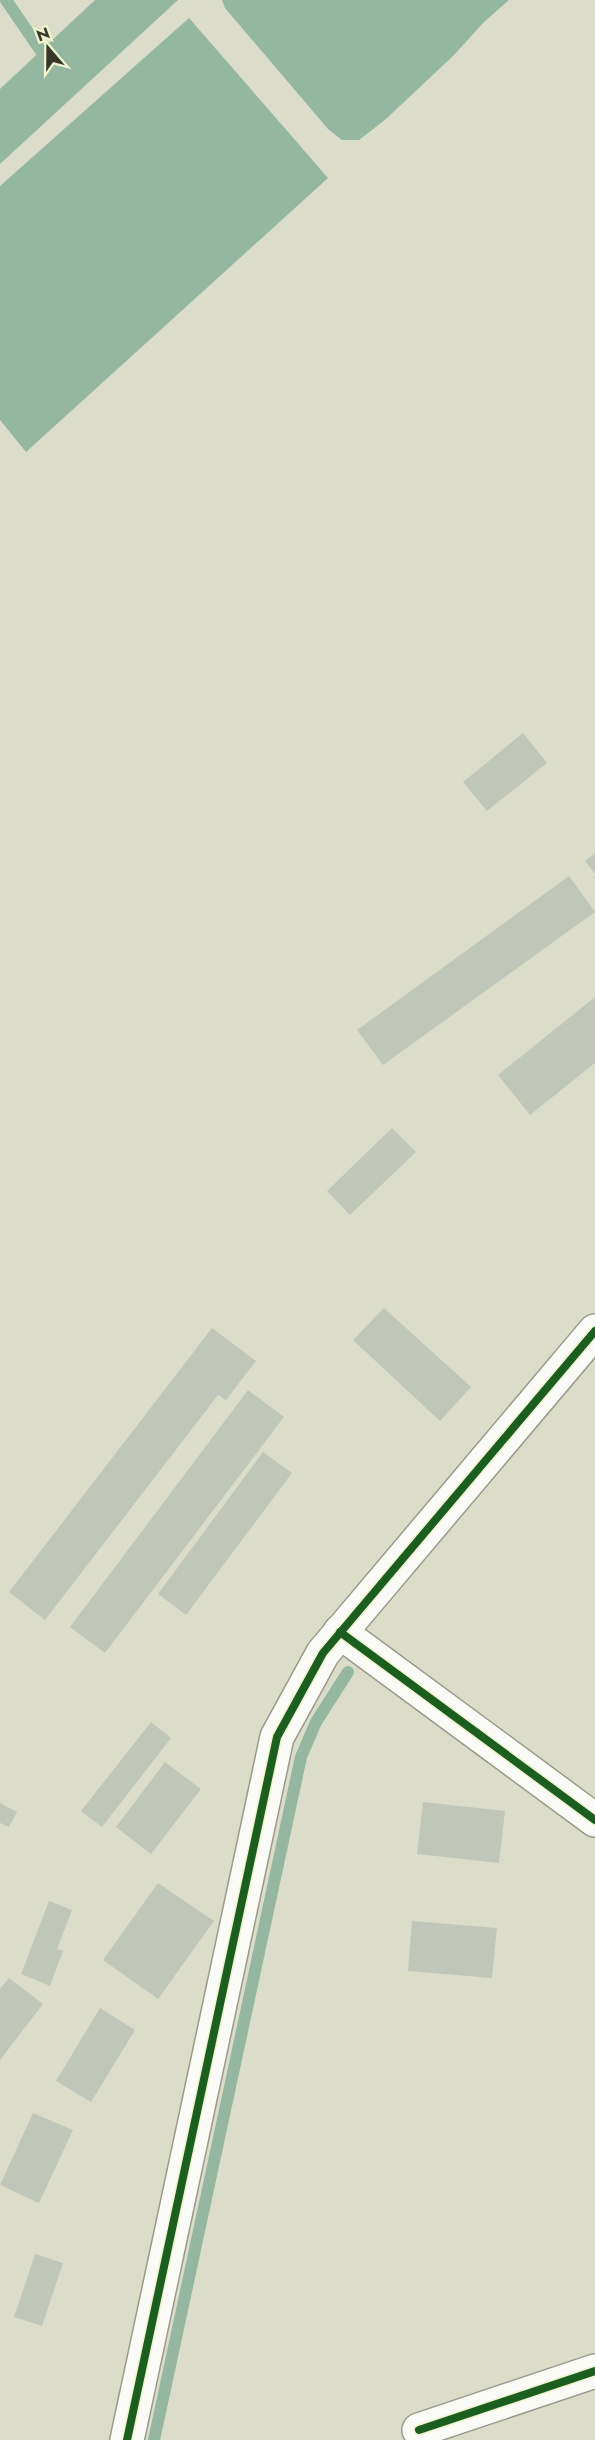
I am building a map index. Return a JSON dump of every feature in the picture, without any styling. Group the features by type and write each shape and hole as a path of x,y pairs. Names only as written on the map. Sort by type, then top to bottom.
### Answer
{"street":[{"path":"127,2440 277,1737 323,1653 595,1330"},
{"path":"340,1632 595,1820"},
{"path":"419,2430 595,2371"}],"shaded area":[{"path":"95,0 178,0 0,164 0,89"},
{"path":"222,0 509,0 386,119 359,140 342,140 328,129 225,8"},
{"path":"189,18 328,178 26,452 0,420 0,186"}],"building":[{"path":"523,733 547,763 487,811 463,782"},
{"path":"595,853 595,874 585,861"},
{"path":"569,876 595,912 383,1065 357,1030"},
{"path":"595,997 595,1063 530,1115 498,1075"},
{"path":"392,1128 416,1152 350,1215 327,1191"},
{"path":"384,1308 471,1387 440,1421 353,1340"},
{"path":"212,1328 256,1361 226,1400 218,1395 45,1620 9,1592"},
{"path":"248,1390 284,1417 105,1653 70,1627"},
{"path":"263,1452 292,1473 186,1615 158,1594"},
{"path":"151,1722 171,1738 102,1827 81,1811"},
{"path":"165,1762 201,1789 151,1854 116,1827"},
{"path":"423,1802 505,1811 499,1863 417,1854"},
{"path":"0,1803 17,1812 9,1827 0,1823"},
{"path":"158,1883 214,1921 158,1999 103,1960"},
{"path":"49,1901 72,1910 57,1949 63,1951 50,1986 21,1974"},
{"path":"412,1921 497,1928 492,1978 408,1971"},
{"path":"9,1978 43,2004 0,2060 0,1989"},
{"path":"100,2008 135,2030 91,2102 56,2081"},
{"path":"33,2113 73,2130 39,2203 0,2185"},
{"path":"35,2254 63,2263 42,2326 14,2317"}],"waterway":[{"path":"6,0 41,51"},
{"path":"154,2440 301,1757 316,1722 348,1672"}],"cycle path":[{"path":"127,2440 277,1737 323,1653 595,1331"},
{"path":"340,1632 595,1820"},
{"path":"419,2430 595,2371"}]}
